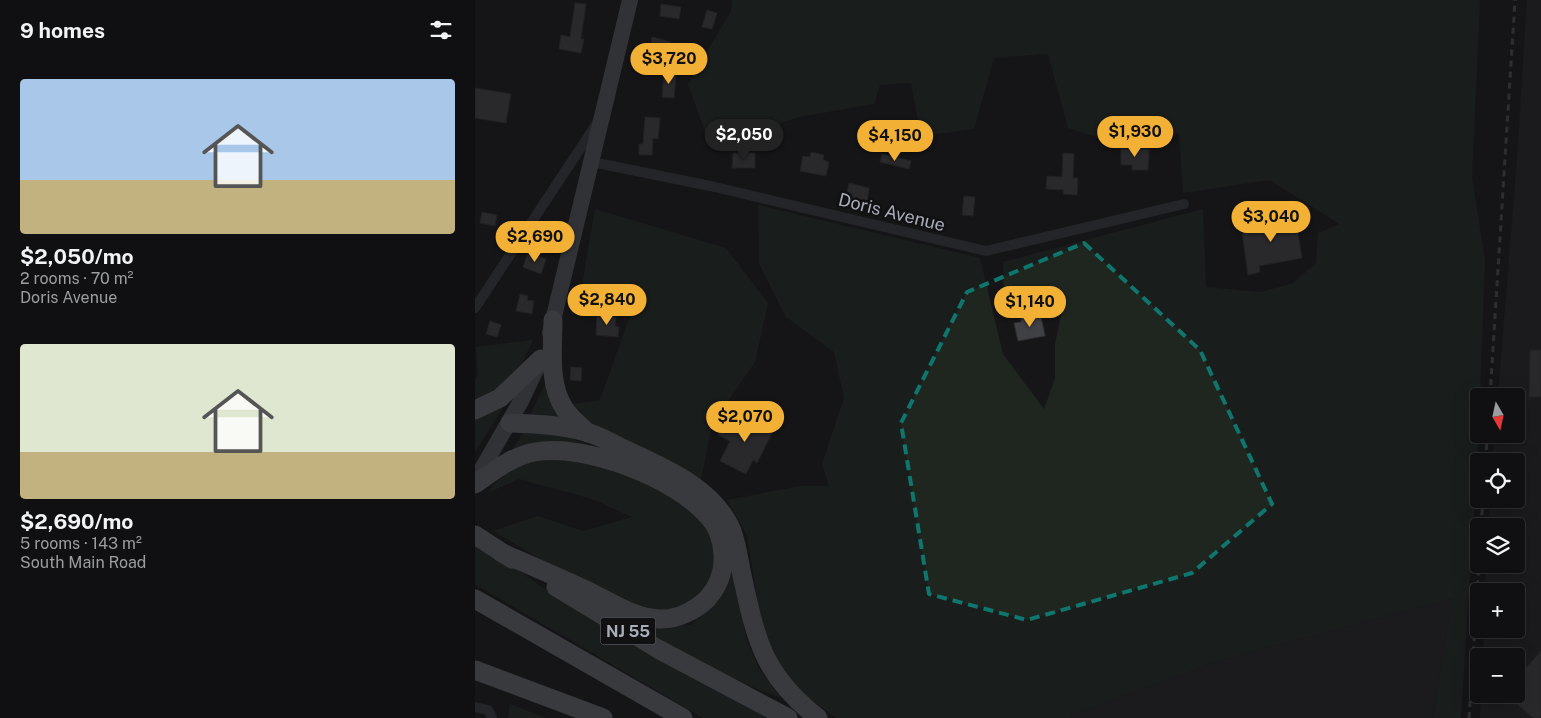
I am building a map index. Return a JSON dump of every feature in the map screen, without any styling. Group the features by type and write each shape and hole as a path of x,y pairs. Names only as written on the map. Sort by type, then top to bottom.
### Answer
{"highway":[{"path":"553,320 553,368 558,398 572,419 589,434"},
{"path":"475,410 506,394 541,359"},
{"path":"510,423 570,428 589,434 639,456 688,482 717,507 733,534 755,633 766,660 777,679 797,702 818,718"},
{"path":"475,482 512,459 536,452 573,453 606,459 639,470 667,484 690,499 708,515 715,526 720,536 723,560 718,583 705,601 676,617 659,619 645,618 623,609 503,553"},
{"name":"NJ 55","path":"475,535 658,649 788,718"},
{"name":"NJ 55","path":"475,599 683,718"},
{"path":"475,670 603,718"}],"main road":[{"path":"475,482 510,423 541,359 553,320 630,0"}],"street":[{"path":"475,308 603,113"},
{"name":"Doris Avenue","path":"592,162 715,187 986,250 1184,204"},
{"path":"475,707 488,710 493,718"}],"highlighted area":[{"path":"1084,243 1200,350 1272,504 1192,573 1027,620 929,594 901,423 967,292"}],"shaded area":[{"path":"732,0 1480,0 1472,177 1485,260 1480,388 1470,388 1470,443 1478,443 1478,453 1470,453 1470,508 1474,508 1474,518 1470,518 1470,573 1461,718 1433,718 1452,599 1220,660 1071,715 1072,718 836,718 792,686 762,628 747,535 727,500 800,486 829,486 822,464 844,398 834,352 786,317 759,263 758,205 980,258 1003,354 1044,409 1055,378 1055,344 1063,306 1004,299 1003,262 1203,209 1206,287 1261,292 1293,283 1316,263 1318,233 1339,224 1270,180 1183,193 1179,133 1118,144 1068,128 1048,54 994,58 974,129 921,136 911,83 880,85 874,104 799,117 736,138 707,137 688,84 731,11"},
{"path":"1527,0 1541,0 1541,718 1480,718 1481,703 1525,703 1525,648 1483,648 1484,638 1525,638 1525,583 1485,583 1486,573 1525,573 1525,518 1489,518 1489,508 1525,508 1525,453 1493,453 1494,443 1525,443 1525,388 1499,388 1517,160"},
{"path":"595,209 726,248 768,303 755,362 712,424 701,480 600,433 573,404 600,400 632,310 578,308"},
{"path":"533,340 514,379 475,403 475,380 478,376 476,347"},
{"path":"547,380 562,420 528,420"},
{"path":"506,403 475,452 475,415"},
{"path":"526,429 559,434 620,456 510,453"},
{"path":"564,458 619,470 665,490 697,513 716,543 714,576 700,598 676,612 655,614 547,563 493,531 538,516 583,531 632,517 592,499 519,479 487,493 495,483 512,470 530,463"},
{"path":"475,538 540,586 719,689 775,718 703,718 475,584"},
{"path":"730,556 747,641 758,667 781,698 715,673 632,624 692,625 719,597"},
{"path":"1452,599 1433,718 1072,718 1071,715 1220,660"},
{"path":"510,704 546,718 508,718"}],"building":[{"path":"575,3 586,4 581,39 584,39 581,53 559,49 561,35 570,37"},
{"path":"661,4 681,7 679,19 660,16"},
{"path":"707,10 717,13 712,29 702,27"},
{"path":"652,37 671,42 668,57 649,53"},
{"path":"664,73 676,74 674,98 662,97"},
{"path":"475,88 511,94 506,123 475,118"},
{"path":"645,117 660,118 658,139 653,138 652,155 639,155 639,144 643,144"},
{"path":"1121,148 1149,149 1148,170 1132,170 1132,165 1121,165"},
{"path":"811,152 824,155 823,160 829,162 826,176 800,171 803,156 810,157"},
{"path":"733,153 755,153 755,168 732,168"},
{"path":"1063,153 1074,154 1073,178 1078,178 1077,195 1063,194 1064,190 1046,189 1047,176 1062,177"},
{"path":"882,154 911,161 909,169 880,162"},
{"path":"849,183 869,188 867,202 846,198"},
{"path":"964,196 975,197 973,216 962,215"},
{"path":"482,212 497,215 495,226 480,223"},
{"path":"1295,216 1302,258 1259,266 1260,272 1248,275 1242,232 1252,230 1251,224"},
{"path":"528,253 546,259 541,274 523,267"},
{"path":"520,294 528,296 527,300 534,301 532,314 516,311"},
{"path":"597,315 616,317 615,326 619,327 618,337 596,335"},
{"path":"1034,315 1035,318 1041,317 1045,336 1018,341 1014,323 1021,322 1021,318"},
{"path":"490,321 501,325 497,337 486,334"},
{"path":"1530,350 1541,350 1541,397 1529,397"},
{"path":"571,367 582,368 581,381 570,380"},
{"path":"739,414 749,420 751,416 768,425 765,430 772,433 757,463 753,460 746,474 720,461 730,441 718,435 723,425 731,430"},
{"path":"1541,651 1541,718 1533,718 1516,703 1525,703 1525,669"}],"railway":[{"path":"1491,388 1515,0"},
{"path":"1486,453 1487,443"},
{"path":"1482,508 1482,518"},
{"path":"1469,718 1478,573"}]}
